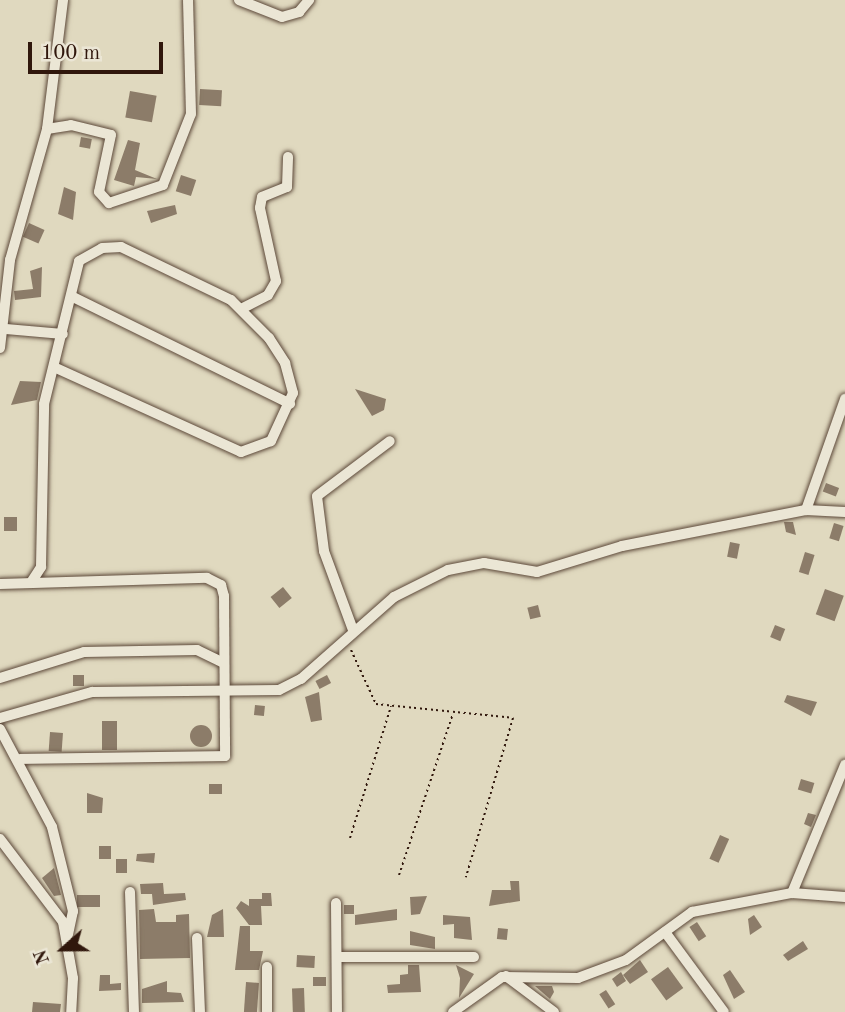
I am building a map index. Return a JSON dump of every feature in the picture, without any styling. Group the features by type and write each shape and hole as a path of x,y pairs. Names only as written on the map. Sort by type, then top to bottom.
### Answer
{"street":[{"path":"0,348 6,329 10,260 47,129 63,0"},
{"path":"47,129 71,125 111,135 99,192 109,203 163,185 191,114 188,0"},
{"path":"239,0 282,17 299,12 309,0"},
{"path":"241,309 268,295 276,281 260,208 262,197 287,187 288,156"},
{"path":"32,581 41,567 43,422 54,367 73,297 79,261 102,248 121,247 241,309 285,363 293,384 290,404 271,441 241,452 54,367"},
{"path":"73,297 290,404"},
{"path":"6,329 63,334"},
{"path":"806,510 845,399"},
{"path":"349,634 324,551 317,496 390,441"},
{"path":"0,718 92,692 224,694 292,685 349,634 408,589 464,566 537,572 622,546 806,510 845,512"},
{"path":"0,584 32,581 215,579 224,596 222,662 228,752 220,759 19,759"},
{"path":"0,678 84,652 197,650 222,662"},
{"path":"0,729 19,759 65,871 73,918 68,933 71,1012"},
{"path":"792,893 845,765"},
{"path":"0,839 68,933"},
{"path":"130,892 134,1012"},
{"path":"453,1012 506,976 578,978 626,960 692,912 792,893 845,897"},
{"path":"336,903 337,1012"},
{"path":"664,932 724,1012"},
{"path":"198,938 200,1012"},
{"path":"337,957 474,957"},
{"path":"267,967 267,1012"},
{"path":"506,976 554,1012"}],"path":[{"path":"349,634 376,704 513,718 467,877"},
{"path":"350,838 391,706"},
{"path":"399,876 453,712"}],"building":[{"path":"200,89 222,90 221,106 199,105"},
{"path":"130,91 157,96 152,122 125,118"},
{"path":"81,137 92,139 90,149 79,147"},
{"path":"128,140 140,143 135,170 157,179 136,177 134,186 114,180"},
{"path":"181,175 196,180 191,196 176,191"},
{"path":"64,187 76,192 73,220 58,214"},
{"path":"175,205 177,214 151,223 147,211"},
{"path":"29,223 45,230 38,244 23,237"},
{"path":"42,267 41,297 15,300 14,291 33,289 30,271"},
{"path":"20,381 41,382 37,400 11,405"},
{"path":"355,389 386,399 384,410 372,416"},
{"path":"826,483 839,488 836,496 823,491"},
{"path":"4,517 17,517 17,531 4,531"},
{"path":"784,522 793,522 796,535 786,532"},
{"path":"834,523 844,526 839,541 829,538"},
{"path":"730,542 740,544 737,559 727,557"},
{"path":"805,552 815,555 808,575 799,572"},
{"path":"283,587 292,598 279,608 271,597"},
{"path":"825,589 844,596 835,621 816,614"},
{"path":"538,605 541,617 530,619 527,608"},
{"path":"775,625 785,629 780,641 770,637"},
{"path":"73,675 84,675 84,686 73,686"},
{"path":"327,675 331,683 320,689 315,681"},
{"path":"319,692 322,720 311,722 305,697"},
{"path":"787,695 817,702 811,716 784,702"},
{"path":"255,705 265,706 264,716 254,715"},
{"path":"102,721 117,721 117,750 102,750"},
{"path":"197,725 205,725 212,732 212,740 205,747 197,747 190,740 190,732"},
{"path":"50,732 63,733 62,752 49,751"},
{"path":"801,779 814,783 811,794 798,790"},
{"path":"209,784 222,784 222,794 209,794"},
{"path":"87,793 103,798 102,813 87,813"},
{"path":"808,813 816,815 811,827 804,824"},
{"path":"720,835 729,839 719,863 709,859"},
{"path":"99,846 111,846 111,859 99,859"},
{"path":"155,853 154,863 136,861 137,854"},
{"path":"116,859 127,859 127,873 116,873"},
{"path":"54,868 61,895 54,896 42,878"},
{"path":"510,881 519,881 520,901 489,906 492,890 511,890"},
{"path":"163,883 164,894 185,893 186,900 153,905 152,894 141,894 140,884"},
{"path":"262,893 271,893 272,906 261,906 262,925 249,925 236,908 241,901 249,906 249,899 262,899"},
{"path":"77,895 100,895 100,907 77,907"},
{"path":"427,896 420,914 411,915 410,897"},
{"path":"344,905 354,905 354,914 344,914"},
{"path":"154,909 156,922 176,922 176,915 189,914 190,958 140,959 139,910"},
{"path":"223,909 224,937 207,937 212,915"},
{"path":"397,909 397,920 355,925 355,915"},
{"path":"443,915 470,917 472,940 454,938 454,924 443,925"},
{"path":"754,915 762,927 750,935 748,919"},
{"path":"697,922 706,936 699,941 689,927"},
{"path":"240,926 250,926 250,951 263,951 259,970 235,970"},
{"path":"498,928 508,929 507,940 497,939"},
{"path":"410,931 435,937 435,949 410,945"},
{"path":"803,941 808,949 788,961 783,955"},
{"path":"297,955 315,956 314,968 296,967"},
{"path":"640,960 648,972 630,984 623,975"},
{"path":"408,965 419,965 421,992 388,993 387,985 400,984 400,975 408,974"},
{"path":"456,965 474,974 459,998 460,978"},
{"path":"668,967 683,988 666,1000 651,979"},
{"path":"730,970 745,992 734,999 723,975"},
{"path":"621,972 626,981 617,987 612,979"},
{"path":"100,975 110,975 110,984 121,983 121,990 99,991"},
{"path":"313,977 326,977 326,986 313,986"},
{"path":"167,981 167,992 181,993 184,1002 142,1003 142,989"},
{"path":"246,982 259,983 257,1012 244,1012"},
{"path":"535,986 552,986 554,992 550,999"},
{"path":"292,988 304,988 305,1012 293,1012"},
{"path":"606,990 615,1004 609,1009 599,994"},
{"path":"33,1002 61,1004 60,1012 32,1012"}]}
